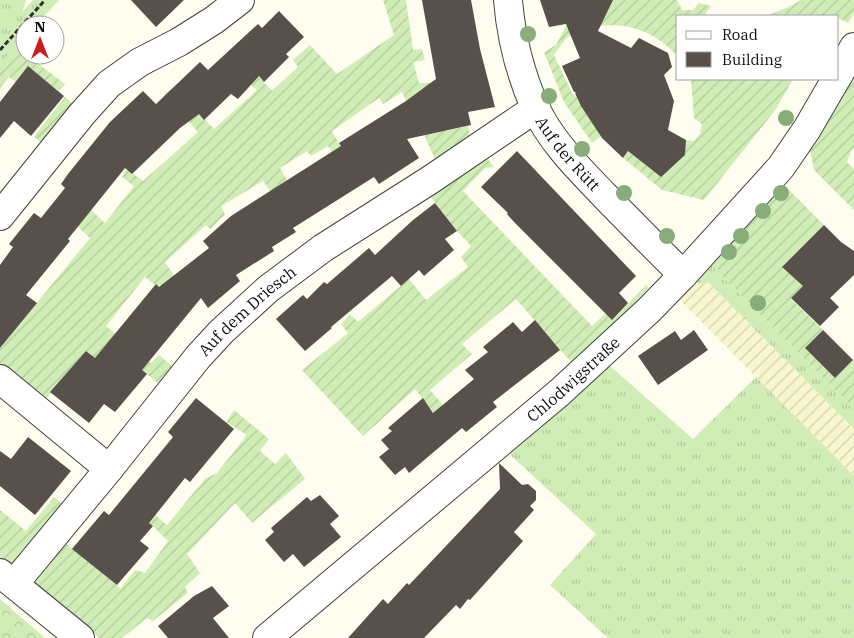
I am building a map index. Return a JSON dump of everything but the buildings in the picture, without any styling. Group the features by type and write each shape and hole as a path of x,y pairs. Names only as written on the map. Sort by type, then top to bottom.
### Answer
{"street":[{"path":"0,216 82,114 109,84 140,62 180,42 240,0"},
{"name":"Auf der Rütt","path":"508,0 513,39 518,59 536,108 567,155 683,275"},
{"name":"Chlodwigstraße","path":"839,73 854,47"},
{"name":"Chlodwigstraße","path":"267,638 559,393 649,310 781,167 807,129 835,80"},
{"name":"Auf dem Driesch","path":"7,578 109,469 198,357 221,332 268,289 323,248 430,180 536,108"},
{"path":"0,379 109,469"},
{"path":"7,578 80,638"}],"path":[{"path":"0,50 45,0"}],"green space":[{"path":"0,0 26,0 22,12 33,0 59,0 45,15 15,15 15,48 0,64"},
{"path":"383,0 406,0 413,50 422,49 425,60 413,62 419,83 431,83 446,131 468,126 470,136 435,159 421,128 411,98 406,101 402,92 383,104 379,98 332,131 348,159 340,164 328,146 311,156 307,151 280,168 304,209 270,191 263,181 221,206 225,215 210,229 206,225 165,262 188,297 180,304 145,277 106,326 151,363 159,355 173,367 160,385 147,374 106,367 86,351 45,400 0,364 0,348 90,238 75,224 88,207 105,223 134,186 122,177 126,169 143,181 198,132 164,94 174,87 214,129 257,90 251,85 235,51 272,91 298,67 293,60 310,45 337,74 394,35"},
{"path":"609,0 677,0 682,10 693,10 699,3 711,6 705,15 676,15 676,55 660,40 650,34 629,27 606,26 586,28 575,32 564,41 554,55 572,93 577,97 601,136 592,143 564,102 544,52 556,45 567,24"},
{"path":"801,0 854,0 854,13 848,23 839,18 839,15 829,14 763,15 775,13"},
{"path":"15,48 15,65 40,65 65,84 59,91 28,67 16,82 9,77 0,88 0,64"},
{"path":"691,80 792,80 776,109 704,200 662,190 623,158 628,151 661,177 686,140 694,141 700,134 702,124 694,118"},
{"path":"852,80 854,81 854,148 847,162 854,169 854,210 814,170 810,150 818,140"},
{"path":"65,97 74,105 42,143 34,137 35,135"},
{"path":"486,157 494,167 485,168 463,191 592,326 606,313 613,319 647,284 648,288 630,308 571,362 516,299 462,344 472,354 430,390 443,405 434,413 415,389 363,436 302,370 348,333 341,324 350,314 358,322 409,279 426,300 468,267 461,257 471,246 430,196"},
{"path":"782,183 824,225 782,267 803,286 791,299 823,330 805,348 835,378 854,360 854,409 718,272 718,255"},
{"path":"718,255 718,272 854,409 854,429 709,283 693,283"},
{"path":"693,283 709,283 854,429 854,476 679,299"},
{"path":"609,365 693,439 756,377 854,476 854,638 608,638 550,585 596,534 506,451"},
{"path":"234,410 269,439 260,451 275,464 286,453 305,479 252,523 235,503 187,554 200,573 185,587 188,593 153,621 147,618 122,638 99,638 31,582 64,542 120,589 135,570 145,573 168,541 153,526 130,509 137,499 167,525 205,479 217,473 247,435 226,422"},
{"path":"54,497 62,504 10,566 0,558 0,510 26,531"},
{"path":"0,599 45,638 0,638"}]}
